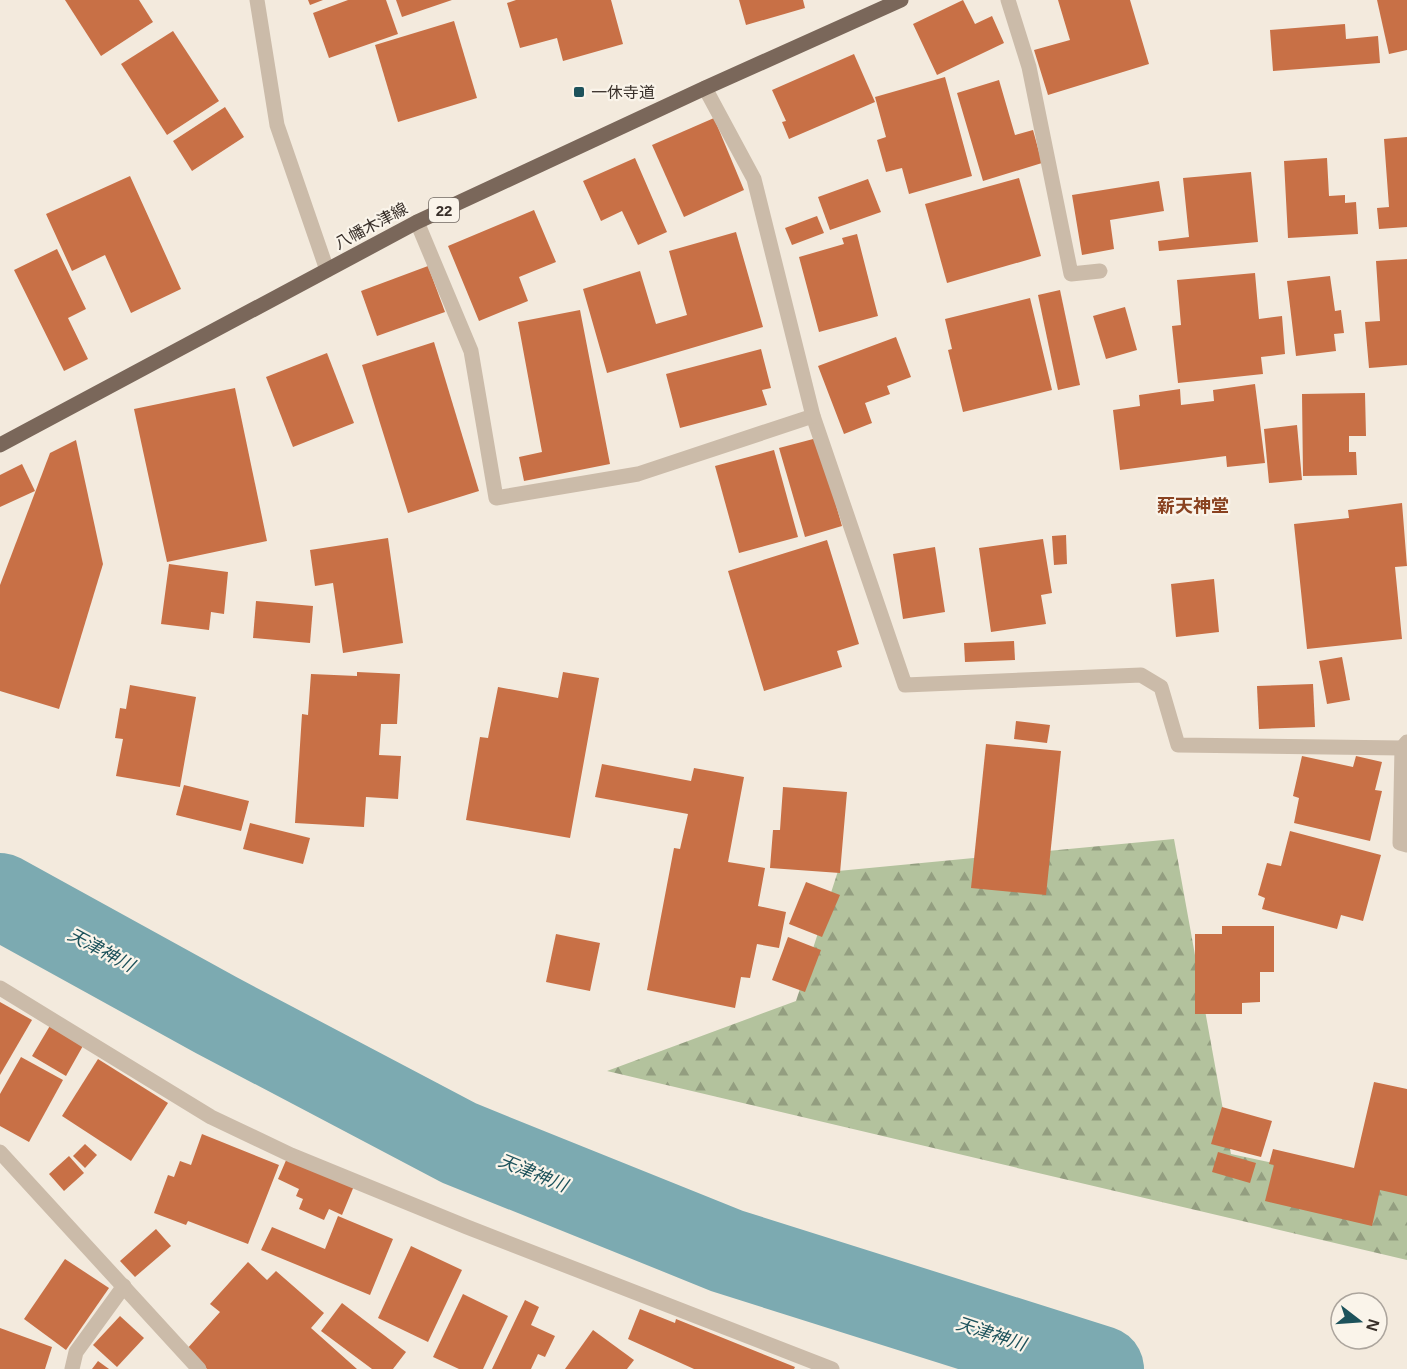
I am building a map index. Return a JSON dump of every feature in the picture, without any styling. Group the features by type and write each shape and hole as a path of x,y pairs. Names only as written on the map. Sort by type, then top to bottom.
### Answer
{"main road":[{"name":"八幡木津線","path":"0,445 417,222 901,0"}],"street":[{"path":"257,0 277,124 327,270"},
{"path":"1008,0 1029,67 1071,274 1100,271"},
{"path":"705,88 754,179 813,416 905,685 1141,675 1161,687 1178,745 1404,745 1400,843 1407,845"},
{"path":"417,222 471,351 496,498 638,474 813,416"},
{"path":"0,988 211,1117 291,1155 466,1227 832,1369"},
{"path":"0,1152 199,1369"},
{"path":"72,1369 76,1352 124,1286"}],"green space":[{"path":"1174,839 1231,1154 1407,1192 1407,1260 607,1071 796,1001 838,871"}],"building":[{"path":"65,0 139,0 153,22 101,56"},
{"path":"308,0 323,0 310,5"},
{"path":"348,0 386,0 398,34 329,58 313,13"},
{"path":"396,0 452,0 402,17"},
{"path":"516,0 611,0 623,44 563,61 557,38 520,48 507,3"},
{"path":"739,0 803,0 805,8 746,25"},
{"path":"963,0 975,24 992,16 1004,43 937,75 913,24"},
{"path":"1058,0 1130,0 1149,64 1048,95 1034,50 1070,40"},
{"path":"1377,0 1407,0 1407,50 1389,54"},
{"path":"454,21 477,98 398,122 375,45"},
{"path":"1345,24 1346,39 1378,36 1380,63 1273,71 1270,30"},
{"path":"173,31 219,101 167,135 121,64"},
{"path":"854,54 875,102 789,139 782,122 786,121 772,90"},
{"path":"945,77 972,176 909,194 902,168 886,172 877,140 886,137 875,97"},
{"path":"999,80 1015,135 1033,130 1042,163 983,181 957,93"},
{"path":"225,107 244,137 192,171 173,141"},
{"path":"714,118 744,190 684,217 652,145"},
{"path":"1407,137 1407,227 1379,229 1377,208 1389,207 1384,139"},
{"path":"635,158 667,232 638,245 622,211 601,221 583,181"},
{"path":"1327,158 1329,196 1345,195 1345,203 1356,202 1358,234 1288,238 1284,161"},
{"path":"1251,172 1258,242 1159,251 1158,241 1189,237 1183,178"},
{"path":"130,176 181,289 131,313 105,255 72,271 46,214"},
{"path":"1019,178 1041,256 947,283 925,204"},
{"path":"868,179 881,212 830,230 818,197"},
{"path":"1159,181 1164,211 1110,220 1114,249 1082,255 1072,195"},
{"path":"534,210 556,262 519,277 528,301 479,321 448,246"},
{"path":"817,216 824,233 792,245 785,228"},
{"path":"736,232 763,327 607,373 583,289 640,271 656,324 687,315 669,251"},
{"path":"857,234 878,316 819,332 799,257 844,244 842,238"},
{"path":"57,249 86,309 68,318 88,359 64,371 14,270"},
{"path":"1407,259 1407,365 1369,368 1365,322 1380,321 1376,261"},
{"path":"428,266 445,312 377,336 361,291"},
{"path":"1255,273 1259,319 1282,316 1285,354 1261,357 1263,374 1178,383 1172,326 1181,325 1177,280"},
{"path":"1330,276 1335,311 1341,310 1344,333 1334,334 1336,351 1296,356 1287,281"},
{"path":"1060,290 1080,385 1058,390 1038,295"},
{"path":"1030,298 1052,390 963,412 948,350 952,349 945,319"},
{"path":"1125,307 1137,350 1106,359 1093,316"},
{"path":"580,310 610,464 524,481 519,457 542,452 518,322"},
{"path":"896,337 911,377 887,386 890,394 865,403 872,423 844,434 818,366"},
{"path":"434,342 479,491 408,513 362,365"},
{"path":"761,349 771,388 762,390 767,405 680,428 666,374"},
{"path":"327,353 354,423 293,447 266,377"},
{"path":"1255,384 1265,463 1227,467 1226,456 1120,470 1113,410 1140,406 1139,395 1180,389 1181,405 1214,401 1213,390"},
{"path":"235,388 267,541 167,562 134,409"},
{"path":"1365,393 1366,436 1349,436 1349,452 1356,452 1357,475 1303,476 1302,394"},
{"path":"1297,425 1302,480 1269,483 1264,429"},
{"path":"817,438 842,526 805,537 779,448"},
{"path":"76,440 103,564 59,709 0,691 0,585 50,453"},
{"path":"774,450 798,537 739,553 715,466"},
{"path":"22,464 35,491 0,507 0,475"},
{"path":"1402,503 1407,566 1395,567 1402,639 1307,649 1294,524 1349,518 1348,510"},
{"path":"1066,535 1067,564 1054,565 1052,536"},
{"path":"388,538 403,643 343,653 333,583 315,586 310,550"},
{"path":"1043,539 1052,593 1041,595 1046,624 991,632 979,548"},
{"path":"827,540 859,644 837,651 842,667 764,691 728,571"},
{"path":"935,547 945,612 903,619 893,554"},
{"path":"169,564 228,572 224,614 211,612 209,630 161,624"},
{"path":"1214,579 1219,632 1176,637 1171,584"},
{"path":"256,601 313,606 310,643 253,638"},
{"path":"1014,641 1015,660 965,662 964,643"},
{"path":"1342,657 1350,700 1327,704 1319,661"},
{"path":"357,672 400,674 397,724 381,724 379,755 401,756 398,799 366,797 364,827 295,823 302,714 308,715 311,674 357,676"},
{"path":"563,672 599,678 570,838 466,820 480,737 488,738 498,687 558,698"},
{"path":"1313,684 1315,727 1259,729 1257,686"},
{"path":"130,685 196,697 180,787 116,776 123,739 115,738 120,708 126,709"},
{"path":"1016,721 1050,725 1047,743 1014,739"},
{"path":"986,744 1061,751 1046,895 971,888"},
{"path":"1302,756 1353,767 1356,756 1382,762 1375,790 1382,791 1370,841 1294,823 1299,798 1293,796"},
{"path":"602,764 691,781 694,768 744,777 728,862 765,868 758,906 786,912 779,948 757,944 750,978 741,977 735,1008 647,990 674,848 680,849 688,814 595,797"},
{"path":"184,785 249,801 241,831 176,815"},
{"path":"783,787 847,792 840,873 770,868 773,830 780,830"},
{"path":"250,823 310,838 303,864 243,849"},
{"path":"1290,831 1381,855 1363,921 1341,915 1337,929 1262,909 1265,898 1258,895 1267,863 1281,866"},
{"path":"806,882 840,895 822,937 789,924"},
{"path":"1222,926 1274,926 1274,972 1260,972 1260,1002 1242,1003 1242,1014 1195,1014 1195,934 1222,934"},
{"path":"556,934 600,943 590,991 546,982"},
{"path":"788,937 821,950 805,992 772,980"},
{"path":"0,1002 32,1020 0,1075"},
{"path":"51,1024 84,1044 66,1076 32,1056"},
{"path":"21,1057 63,1080 29,1142 0,1126 0,1094"},
{"path":"98,1059 168,1103 131,1161 62,1116"},
{"path":"1374,1082 1407,1089 1407,1196 1380,1190 1372,1226 1265,1201 1274,1165 1269,1164 1273,1149 1354,1168"},
{"path":"1222,1107 1272,1121 1261,1157 1211,1144"},
{"path":"202,1134 279,1165 248,1244 188,1221 186,1225 154,1213 168,1175 174,1177 180,1161 191,1165"},
{"path":"85,1144 97,1155 85,1168 73,1156"},
{"path":"1218,1152 1256,1163 1250,1183 1212,1172"},
{"path":"69,1156 84,1173 64,1191 49,1174"},
{"path":"287,1158 354,1186 342,1215 329,1209 324,1220 299,1209 303,1199 296,1196 299,1189 278,1179"},
{"path":"338,1216 393,1239 370,1295 261,1250 272,1227 325,1249"},
{"path":"156,1229 171,1246 135,1277 120,1261"},
{"path":"411,1246 462,1270 428,1342 378,1318"},
{"path":"65,1259 109,1288 66,1350 24,1319"},
{"path":"248,1262 267,1280 276,1271 324,1313 311,1328 357,1369 207,1369 186,1350 220,1312 210,1304"},
{"path":"463,1294 508,1316 483,1369 459,1369 433,1357"},
{"path":"525,1300 539,1307 531,1325 555,1336 545,1357 538,1354 531,1369 492,1369"},
{"path":"342,1303 406,1352 393,1369 372,1369 321,1331"},
{"path":"640,1309 675,1323 676,1319 795,1367 794,1369 694,1369 628,1339"},
{"path":"120,1316 144,1338 117,1367 93,1345"},
{"path":"0,1328 52,1347 45,1369 0,1369"},
{"path":"593,1330 634,1360 627,1369 565,1369"},
{"path":"98,1361 109,1369 92,1369"}],"waterway":[{"name":"天津神川","path":"0,896 216,1015 459,1143 727,1251 1101,1369"}],"place":[{"name":"一休寺道","path":"579,92"}],"district":[{"name":"薪天神堂","path":"1193,506"}]}
